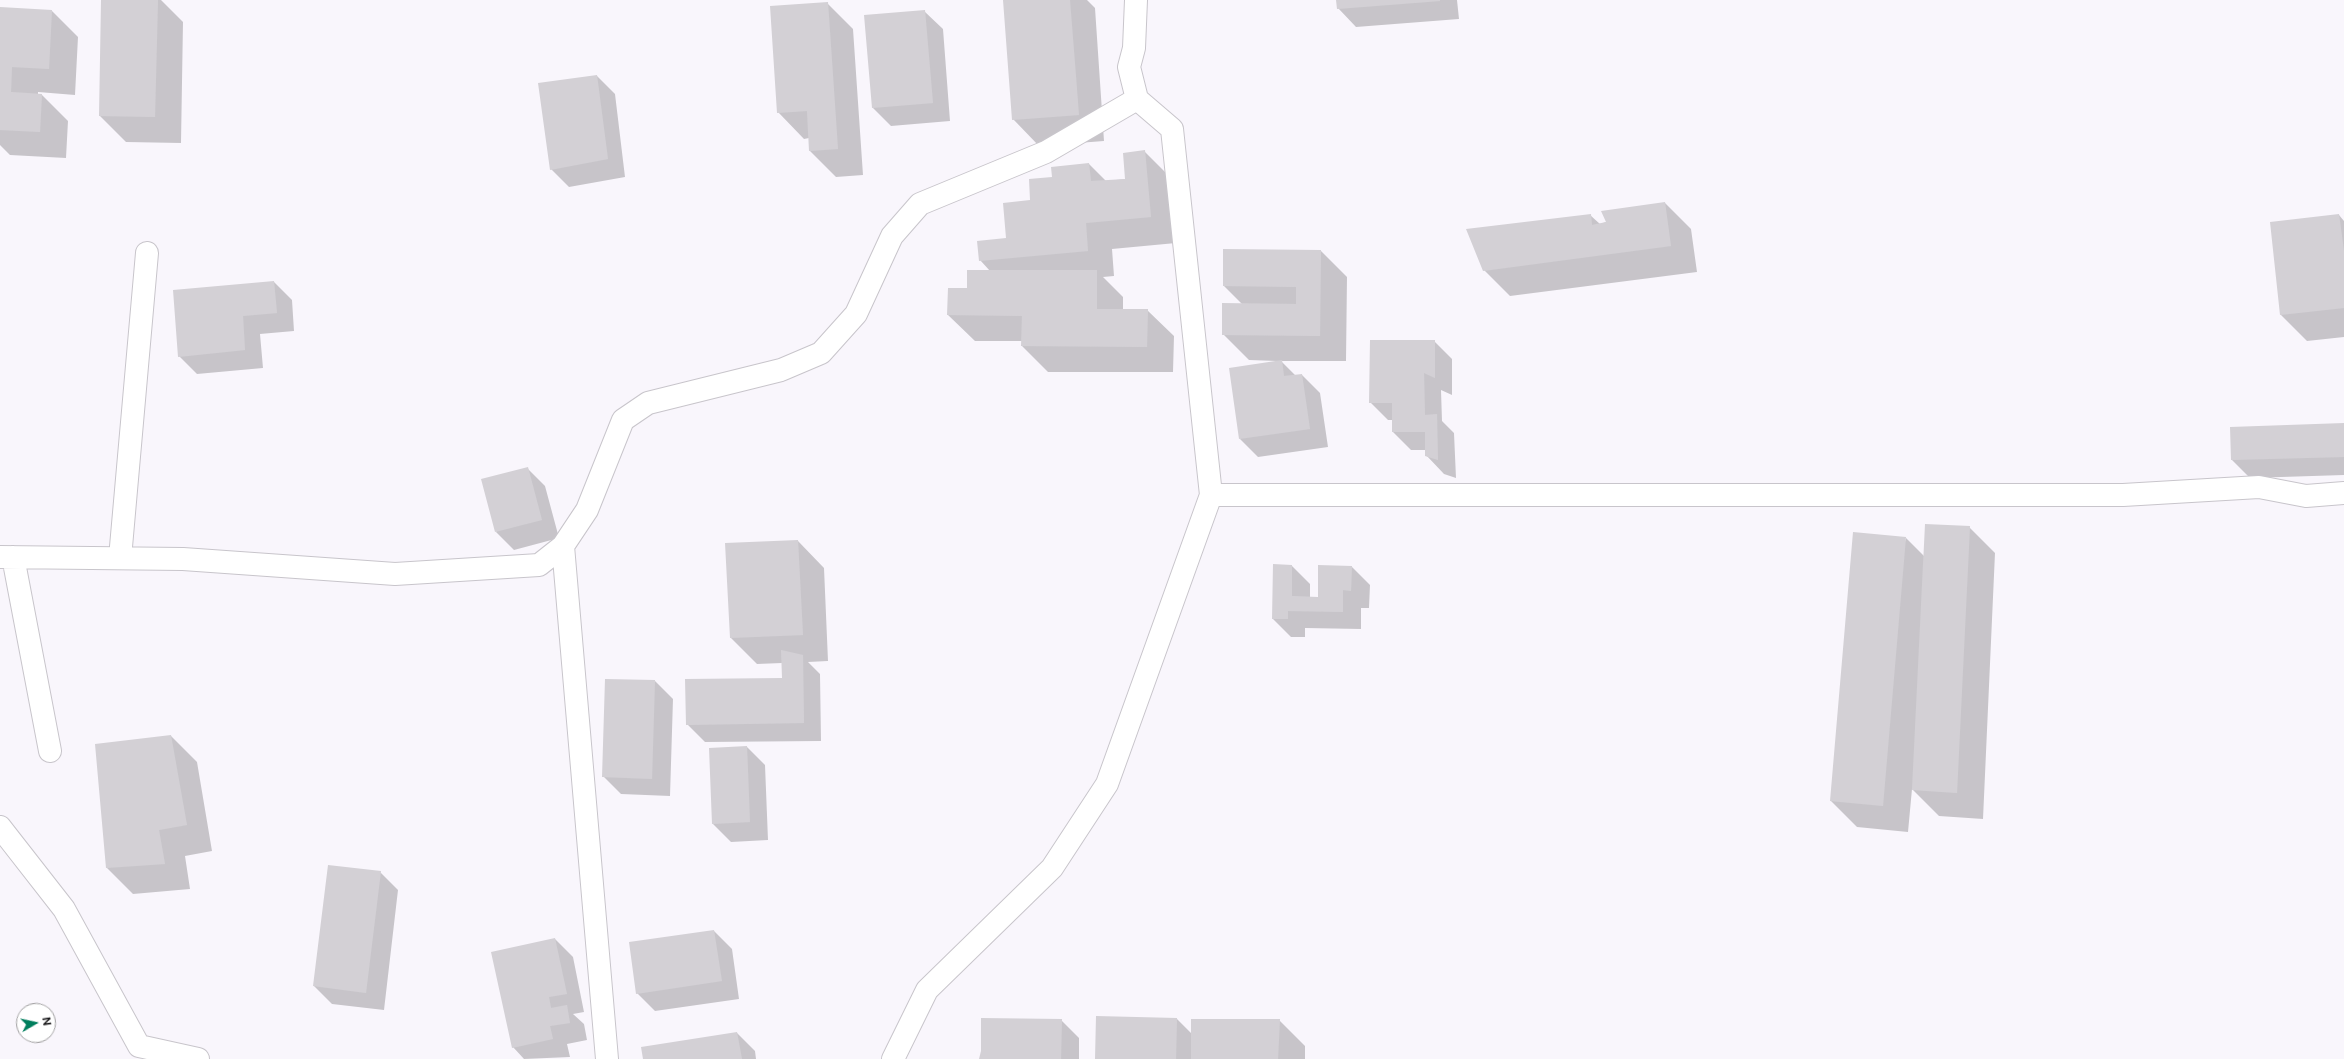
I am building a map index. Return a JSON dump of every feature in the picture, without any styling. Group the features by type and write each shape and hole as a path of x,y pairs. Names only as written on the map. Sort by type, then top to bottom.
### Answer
{"street":[{"path":"893,1059 927,990 1052,868 1107,784 1211,495 1172,129 1137,99 1129,67 1134,48 1136,0"},
{"path":"50,751 6,557 183,559 395,574 539,565 563,546 587,510 623,420 648,403 781,370 821,353 856,314 892,236 920,204 1046,152 1137,99"},
{"path":"120,558 147,253"},
{"path":"1211,495 2123,495 2259,487 2306,496 2344,493"},
{"path":"563,546 607,1059"},
{"path":"0,827 64,908 139,1046 198,1059"}],"building":[{"path":"101,0 158,0 155,117 99,116"},
{"path":"1003,0 1070,0 1079,115 1012,120"},
{"path":"1336,0 1440,0 1440,1 1337,9"},
{"path":"828,2 838,149 809,151 807,111 777,113 770,6"},
{"path":"0,7 52,10 49,69 12,67 11,92 42,94 40,132 0,130"},
{"path":"925,10 933,103 872,108 864,15"},
{"path":"597,75 608,159 550,170 538,83"},
{"path":"1145,150 1151,217 1086,223 1088,251 979,261 977,241 1006,238 1003,203 1030,200 1029,179 1052,177 1051,167 1089,163 1091,181 1125,179 1123,153"},
{"path":"1665,202 1671,246 1483,271 1466,229 1591,214 1592,225 1606,222 1601,211"},
{"path":"2339,214 2344,251 2344,308 2280,315 2270,222"},
{"path":"1223,249 1321,250 1320,336 1222,335 1222,303 1296,304 1296,287 1223,286"},
{"path":"967,270 1097,270 1097,309 1148,309 1147,347 1021,346 1022,316 947,315 948,288 967,288"},
{"path":"274,281 277,313 243,316 245,350 178,357 173,290"},
{"path":"1370,340 1435,340 1435,378 1424,373 1425,415 1437,414 1438,460 1425,456 1425,432 1392,432 1392,403 1369,403"},
{"path":"1282,360 1284,376 1302,374 1310,429 1239,439 1229,368"},
{"path":"2344,423 2344,457 2231,460 2230,427"},
{"path":"528,467 542,520 495,532 481,479"},
{"path":"1925,524 1970,526 1957,793 1912,790"},
{"path":"1853,532 1906,537 1883,806 1830,801"},
{"path":"798,540 803,635 730,638 725,543"},
{"path":"1273,564 1292,565 1292,596 1318,597 1318,565 1352,566 1351,591 1343,590 1343,612 1288,611 1288,619 1272,619"},
{"path":"781,650 803,655 804,723 686,725 685,679 782,678"},
{"path":"605,679 655,680 652,779 602,777"},
{"path":"171,735 187,825 159,830 165,864 106,868 95,744"},
{"path":"747,746 750,822 712,824 709,748"},
{"path":"328,865 381,871 366,993 313,986"},
{"path":"714,930 722,981 636,994 629,942"},
{"path":"555,938 567,994 549,997 551,1008 567,1005 570,1023 550,1026 553,1039 512,1048 491,952"},
{"path":"1096,1016 1177,1018 1176,1059 1095,1059"},
{"path":"981,1018 1062,1019 1061,1059 979,1059 981,1051"},
{"path":"1191,1019 1280,1019 1278,1059 1191,1059"},
{"path":"737,1032 742,1059 643,1059 641,1047"}]}
